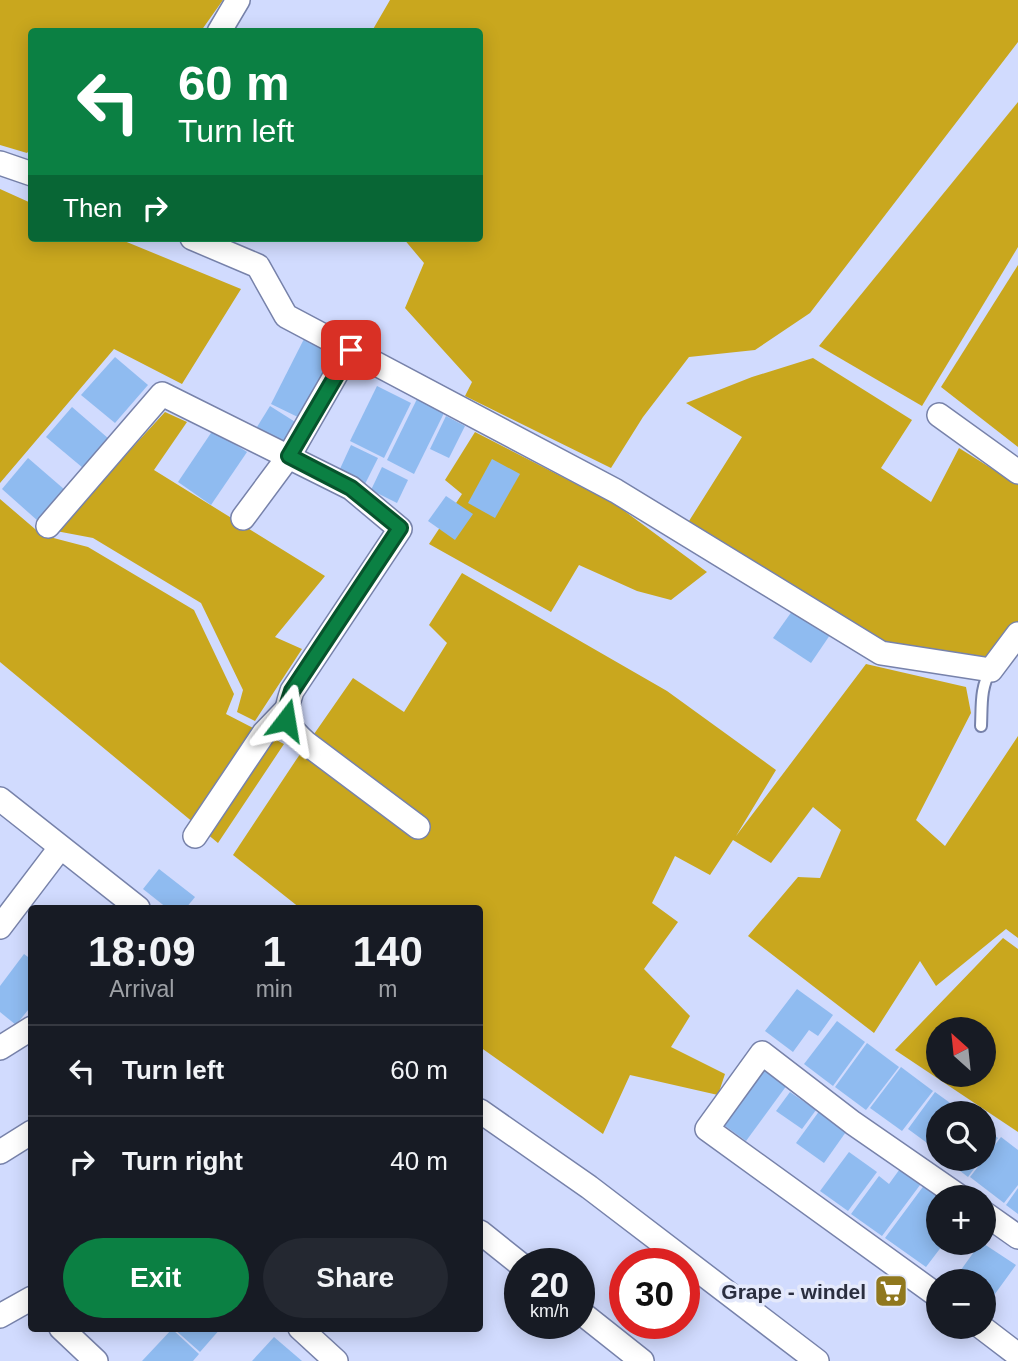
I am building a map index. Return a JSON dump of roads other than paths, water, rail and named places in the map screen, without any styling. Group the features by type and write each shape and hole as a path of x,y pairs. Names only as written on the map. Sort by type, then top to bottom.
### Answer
{"street":[{"path":"221,28 238,0"},
{"path":"0,163 28,173"},
{"path":"201,242 258,266 286,316 616,491 881,653 991,670 1018,634"},
{"path":"243,518 289,456 351,350"},
{"path":"48,526 162,394 351,488 400,528 292,691 286,720 306,743 418,827"},
{"path":"939,415 1018,472"},
{"path":"195,836 264,733 286,710"},
{"path":"0,799 134,905"},
{"path":"0,927 60,848"},
{"path":"0,1048 28,1030"},
{"path":"926,1287 707,1129 762,1053 853,1123 943,1185"},
{"path":"483,1113 589,1187 817,1361"},
{"path":"0,1152 28,1134"},
{"path":"996,1221 1018,1237"},
{"path":"483,1234 504,1251"},
{"path":"0,1316 28,1301"},
{"path":"595,1327 626,1357"},
{"path":"65,1332 96,1361"},
{"path":"304,1332 336,1361"},
{"path":"996,1338 1018,1355"}],"lane":[{"path":"981,726 982,694 985,680 991,670"}],"place":[{"name":"Grape - windel","path":"891,1291"}]}
